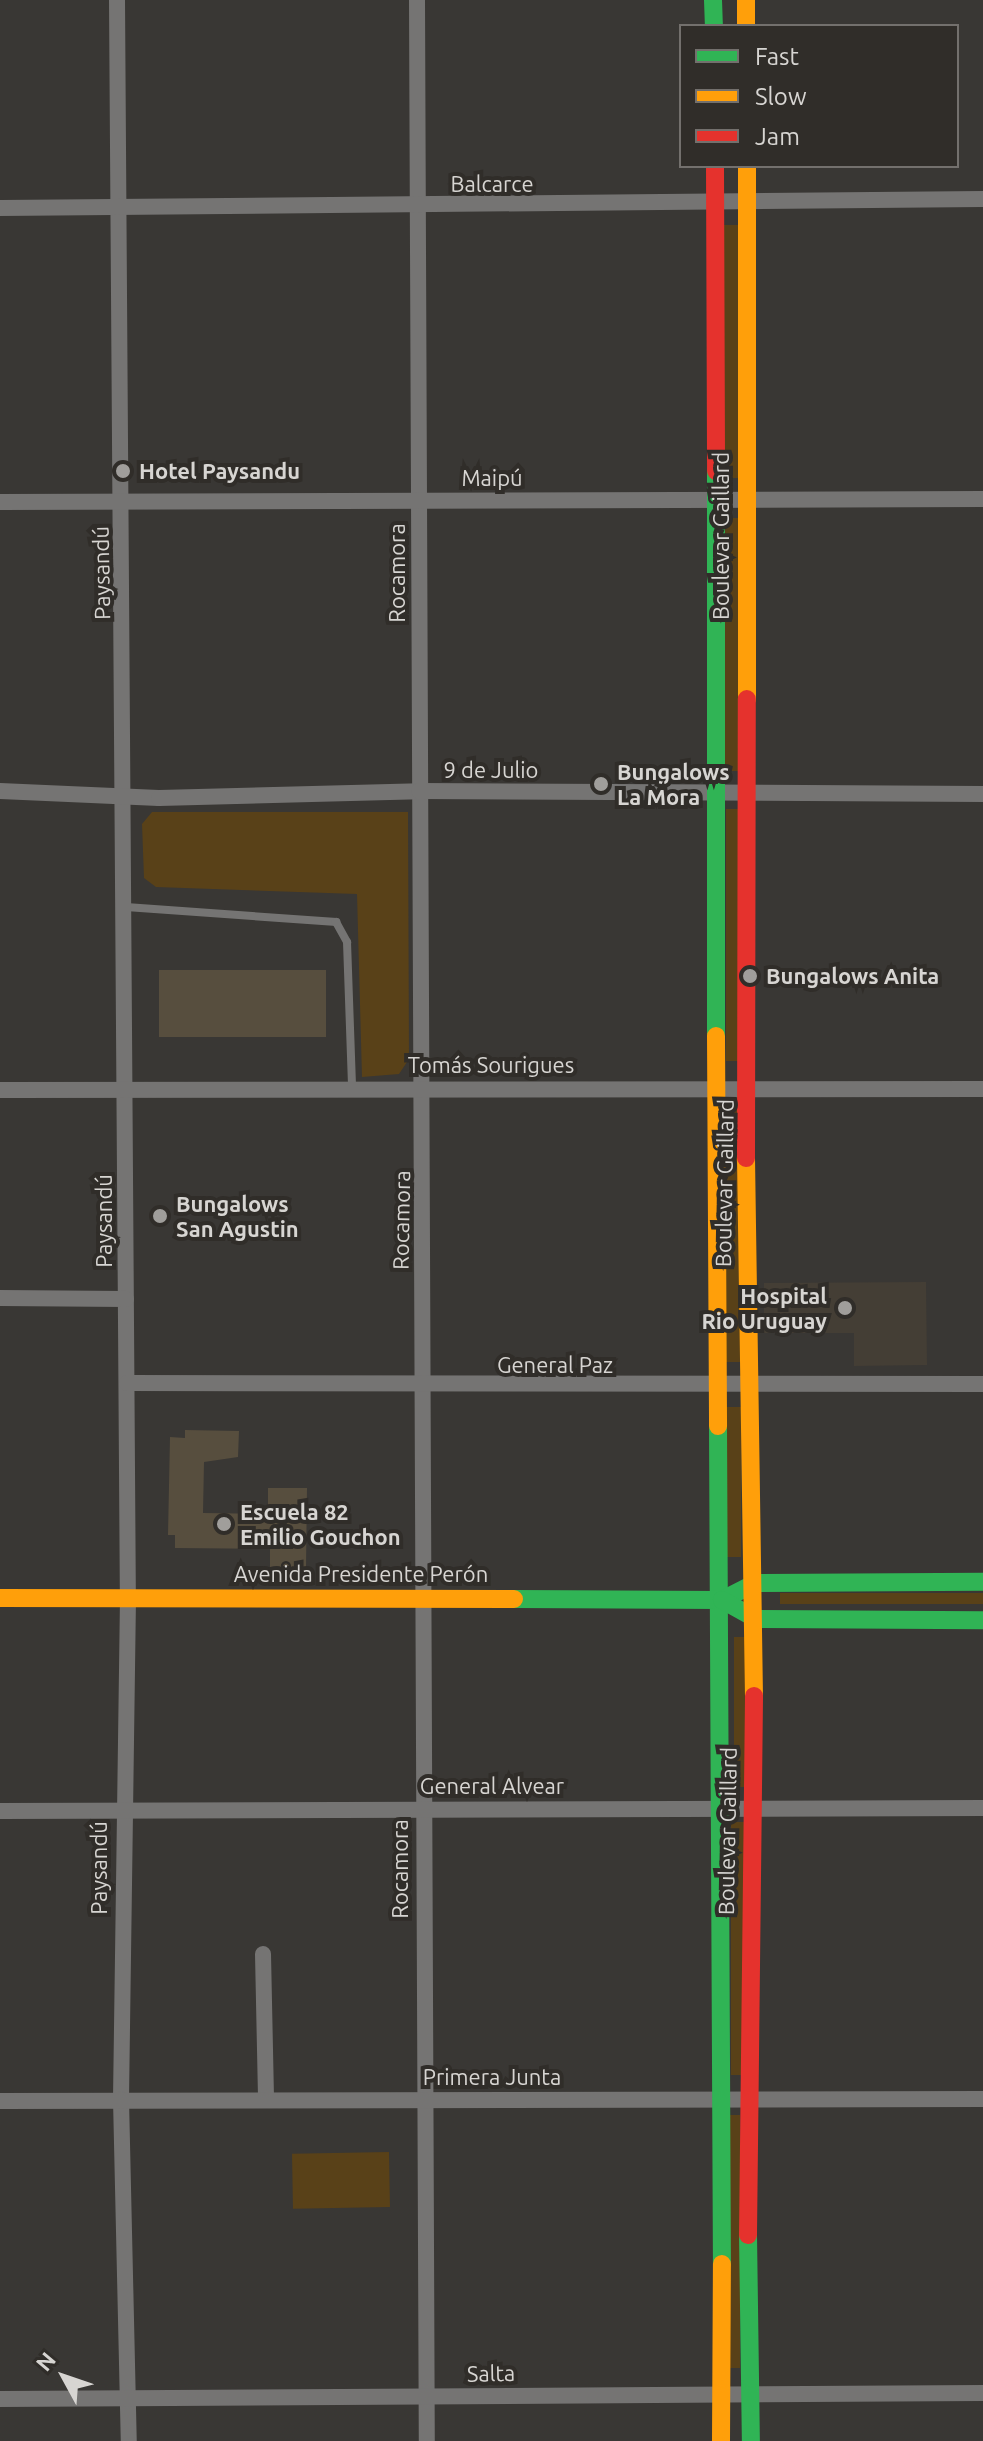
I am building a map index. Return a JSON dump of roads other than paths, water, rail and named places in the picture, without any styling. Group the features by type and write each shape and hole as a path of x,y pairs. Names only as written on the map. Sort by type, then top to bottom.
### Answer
{"street":[{"name":"Paysandú","path":"117,0 116,204 126,795 128,1598 122,1811 121,2099 129,2441"},
{"name":"Rocamora","path":"417,0 419,791 425,1088 421,1387 427,2441"},
{"path":"713,0 714,24"},
{"path":"746,0 746,24"},
{"name":"Boulevar Gaillard","path":"715,168 719,793 717,1386 725,1809 720,2100 721,2441"},
{"name":"Boulevar Gaillard","path":"747,168 744,502 749,1086 746,1385 756,1619 746,2098 751,2441"},
{"name":"Balcarce","path":"0,208 116,204 747,206 983,199"},
{"name":"Maipú","path":"0,502 983,499"},
{"name":"9 de Julio","path":"0,791 126,795 419,791 983,794"},
{"name":"Tomás Sourigues","path":"0,1090 716,1085 983,1089"},
{"path":"0,1298 126,1299"},
{"name":"General Paz","path":"127,1383 421,1387 983,1384"},
{"name":"Avenida Presidente Perón","path":"0,1598 722,1600 755,1583 983,1582"},
{"name":"Avenida Presidente Perón","path":"722,1600 756,1619 983,1620"},
{"name":"General Alvear","path":"0,1811 422,1807 983,1808"},
{"path":"263,1954 266,2099"},
{"name":"Primera Junta","path":"0,2101 983,2099"},
{"name":"Salta","path":"0,2399 129,2395 983,2393"}],"lane":[{"path":"126,907 336,922 347,942 352,1088"}],"place":[{"name":"Hotel Paysandu","path":"123,471"},
{"name":"Bungalows La Mora","path":"601,784"},
{"name":"Bungalows Anita","path":"750,976"},
{"name":"Bungalows San Agustin","path":"160,1216"},
{"name":"Hospital Rio Uruguay","path":"845,1308"},
{"name":"Escuela 82 Emilio Gouchon","path":"224,1524"}]}
